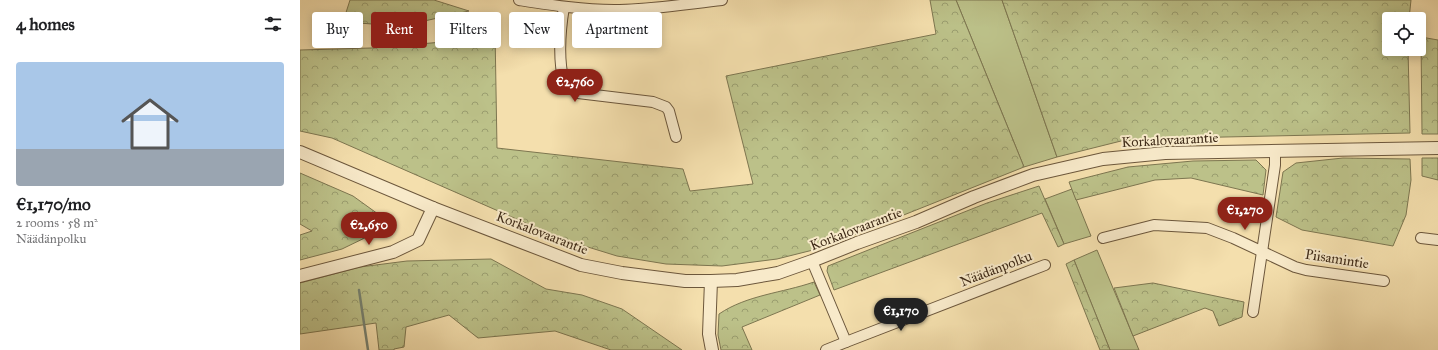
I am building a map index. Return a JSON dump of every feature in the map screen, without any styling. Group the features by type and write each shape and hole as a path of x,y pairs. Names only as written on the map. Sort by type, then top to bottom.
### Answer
{"street":[{"path":"519,0 564,7 614,10 654,4 722,0"},
{"path":"564,7 562,22 561,69 564,83 578,93 653,102 666,107 669,111 676,137"},
{"name":"Korkalovaarantie","path":"300,152 433,208 580,265 622,273 685,281 711,281 737,280 778,273 812,262 1033,175 1103,159 1165,153 1438,148"},
{"path":"1253,312 1275,165 1275,150"},
{"path":"300,276 393,252 418,240 433,208"},
{"name":"Piisamintie","path":"1103,238 1154,225 1207,228 1233,238 1295,267 1306,270 1384,281"},
{"path":"1421,238 1438,240"},
{"path":"812,262 846,342"},
{"name":"Näädänpolku","path":"826,350 1044,265"},
{"path":"711,281 709,334 712,350"}],"green space":[{"path":"350,0 434,0 469,11 435,12 435,19 427,20 427,12 371,12 371,24 363,23 363,12 346,12"},
{"path":"930,0 956,0 1024,167 821,248 777,259 722,266 666,264 617,256 562,239 332,138 300,131 300,50 427,48 427,43 435,43 435,48 495,48 497,148 683,169 690,191 753,184 726,76 936,34"},
{"path":"956,0 1002,0 1057,157 1024,167"},
{"path":"1002,0 1411,0 1410,12 1382,12 1382,56 1408,56 1410,133 1179,138 1121,141 1057,157"},
{"path":"1426,38 1438,40 1438,134 1422,134 1421,56 1426,56"},
{"path":"1343,158 1410,159 1411,180 1406,215 1393,246 1302,230 1276,217 1283,172 1296,163"},
{"path":"1422,158 1438,158 1438,180 1422,176"},
{"path":"1256,160 1266,170 1263,195 1191,178 1155,180 1076,200 1069,182 1128,167 1193,161"},
{"path":"300,173 353,196 378,214 377,232 342,249 300,260 300,235 312,231 300,224"},
{"path":"1039,186 1064,244 1058,247 1042,213 834,290 827,271 828,266 987,203"},
{"path":"1072,189 1091,236 1064,244 1045,199"},
{"path":"1097,250 1139,350 1110,350 1074,260"},
{"path":"491,259 546,289 582,295 622,309 682,350 611,350 555,331 478,338 449,315 406,327 404,347 394,350 379,350 376,323 300,334 300,283 360,267 407,261"},
{"path":"1074,260 1110,350 1100,350 1066,264"},
{"path":"814,282 820,295 742,327 752,350 721,350 718,335 719,314 753,298"},
{"path":"1153,283 1244,302 1242,317 1219,326 1213,311 1205,308 1133,336 1114,288"}],"waterway":[{"path":"359,290 368,350"}]}
